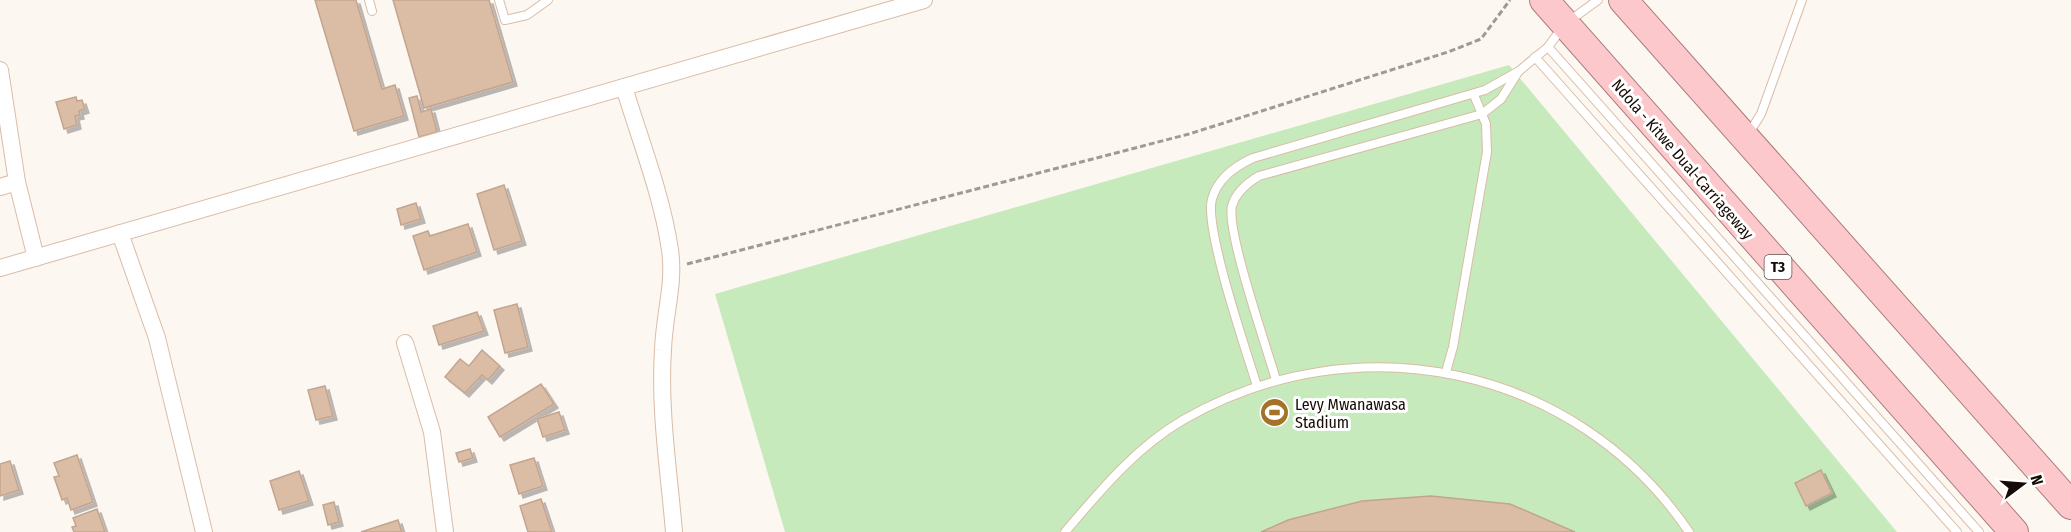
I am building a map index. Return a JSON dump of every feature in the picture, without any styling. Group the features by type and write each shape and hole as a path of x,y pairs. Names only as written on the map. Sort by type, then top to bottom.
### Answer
{"highway":[{"name":"Ndola - Kitwe Dual-Carriageway","path":"1544,0 2014,532"},
{"path":"1623,0 2071,506"}],"street":[{"path":"0,268 924,0"},
{"path":"0,70 16,182 36,258"},
{"path":"624,87 664,221 672,267 663,351 665,428 674,532"},
{"path":"0,187 16,182"},
{"path":"120,233 157,338 204,532"},
{"path":"405,343 432,432 445,532"}],"lane":[{"path":"369,0 372,11"},
{"path":"499,0 505,20 527,15 548,0"},
{"path":"1257,386 1211,225 1210,209 1220,183 1229,172 1253,158 1474,95 1519,71 1548,47 1565,24 1598,0"},
{"path":"1746,138 1761,114 1802,0"},
{"path":"1548,47 1979,532"},
{"path":"1535,57 1957,532"},
{"path":"1276,380 1233,230 1233,204 1239,192 1259,176 1482,114 1501,99 1519,71"},
{"path":"1446,372 1456,330 1487,152 1488,138 1474,95"},
{"path":"1065,532 1117,471 1182,421 1257,386 1276,380 1321,371 1382,366 1446,372 1508,390 1573,420 1625,459 1672,507 1689,532"}],"path":[{"path":"672,267 710,260 1189,134 1481,39 1510,0"}],"green space":[{"name":"Levy Mwanawasa Stadium","path":"1509,65 1897,532 785,532 715,294"}],"building":[{"path":"315,0 356,0 382,89 395,85 404,116 354,131"},
{"path":"393,0 489,0 513,82 424,108"},
{"path":"417,96 421,112 431,109 437,132 419,137 409,98"},
{"path":"76,97 77,101 82,100 85,109 79,111 80,115 75,116 77,125 64,129 56,102"},
{"path":"504,185 522,241 494,250 477,194"},
{"path":"416,203 421,219 401,225 397,209"},
{"path":"468,224 477,252 424,270 413,236 428,231 430,236"},
{"path":"517,304 528,347 505,353 494,310"},
{"path":"477,312 484,331 439,345 433,326"},
{"path":"482,350 500,366 488,380 482,375 465,393 445,377 460,359 469,366"},
{"path":"541,384 554,404 500,437 488,417"},
{"path":"325,386 333,416 316,420 308,390"},
{"path":"559,412 565,430 543,437 537,419"},
{"path":"470,449 473,458 459,462 456,453"},
{"path":"77,455 93,502 71,510 67,498 62,500 54,477 59,476 54,463"},
{"path":"534,458 543,486 519,494 510,465"},
{"path":"10,461 19,490 0,496 0,464"},
{"path":"1821,470 1832,493 1806,506 1795,483"},
{"path":"299,471 309,501 279,510 270,481"},
{"path":"1431,496 1510,504 1575,532 1261,532 1288,520 1362,501"},
{"path":"541,499 552,532 528,532 520,506"},
{"path":"334,502 339,522 328,525 323,505"},
{"path":"97,509 105,532 74,532 72,527 76,526 73,518"},
{"path":"398,520 402,532 361,532"}],"place":[{"name":"Levy Mwanawasa Stadium","path":"1274,413"}]}
